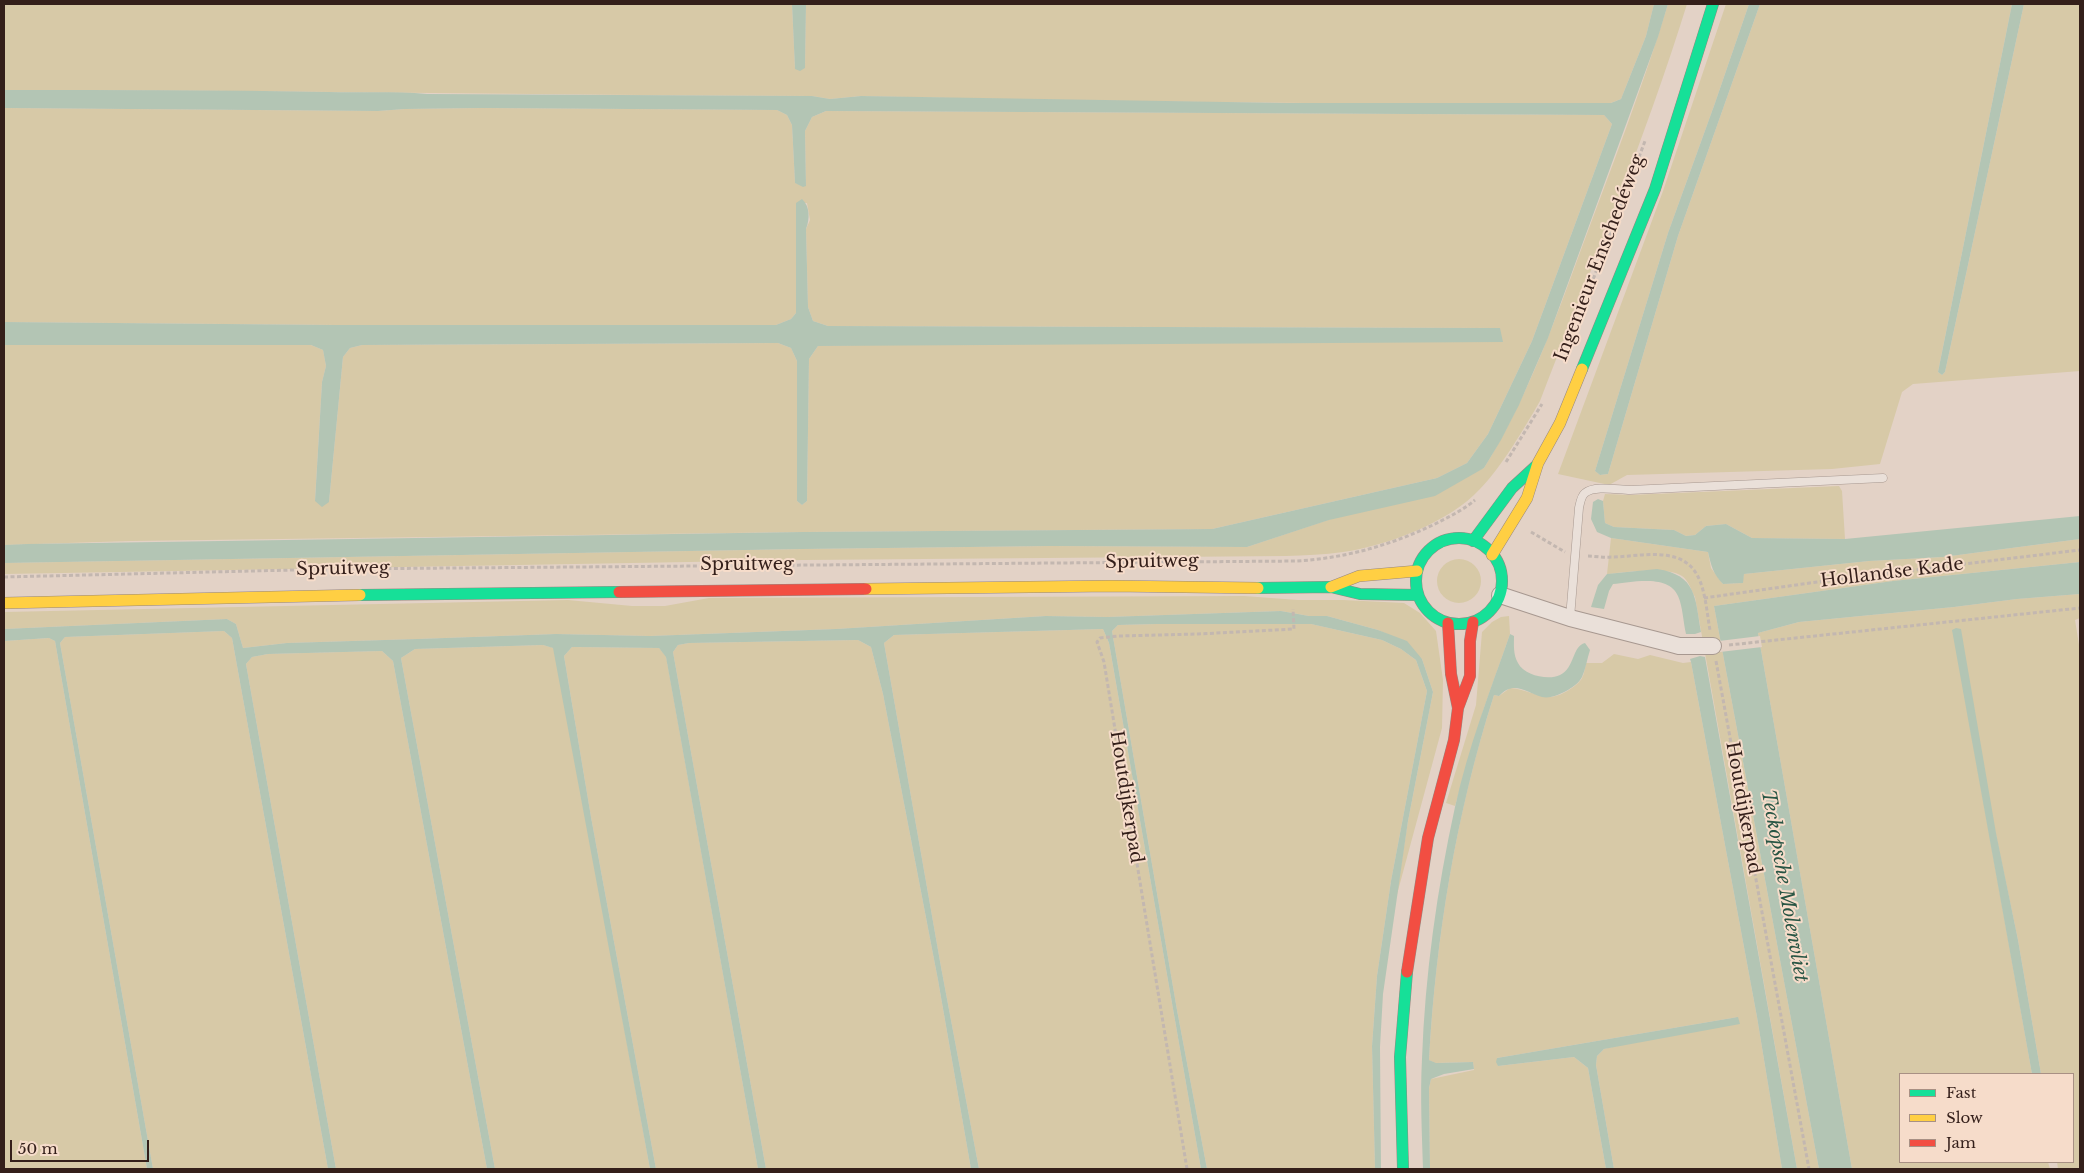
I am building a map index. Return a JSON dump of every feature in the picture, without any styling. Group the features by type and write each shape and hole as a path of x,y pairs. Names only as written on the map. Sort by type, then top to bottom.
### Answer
{"main road":[{"name":"Ingenieur Enschedéweg","path":"1492,555 1527,498 1538,463 1560,423 1655,189 1713,4"},
{"name":"Ingenieur Enschedéweg","path":"1473,541 1512,488 1538,463"},
{"path":"1461,538 1481,544 1492,555 1499,568 1502,583 1500,595 1488,612 1473,622 1461,624 1448,623 1433,616 1421,603 1416,584 1417,571 1428,552 1437,544 1461,538"},
{"name":"Spruitweg","path":"1331,587 1360,576 1417,571"},
{"name":"Spruitweg","path":"4,603 268,596 1112,586 1293,589 1331,587 1360,594 1418,595"},
{"path":"1403,1169 1400,1057 1406,977 1428,838 1454,740 1458,708 1470,676 1470,641 1473,622"},
{"path":"1448,623 1451,674 1458,708"}],"street":[{"path":"1500,595 1570,618 1679,646 1721,646"}],"lane":[{"path":"1570,618 1581,498 1586,492 1595,489 1630,490 1883,478"}],"path":[{"name":"Ingenieur Enschedéweg","path":"1589,289 1647,138"},
{"path":"1504,465 1545,400"},
{"name":"Spruitweg","path":"4,577 354,568 1290,561 1347,555 1383,546 1412,535 1465,509 1478,498"},
{"name":"Hollandse Kade","path":"1704,598 1832,580 2080,550"},
{"name":"Houtdijkerpad","path":"1575,554 1610,558 1664,554 1681,559 1694,570 1700,580 1704,598 1721,646 1808,1169"},
{"name":"Houtdijkerpad","path":"1187,1169 1104,662 1097,642 1100,638 1118,636 1294,629 1293,608"},
{"path":"1721,646 2080,608"}],"shaded area":[{"path":"4,4 792,4 795,69 805,68 806,4 1654,4 1646,36 1621,99 1611,103 1424,104 861,96 830,99 812,96 4,90"},
{"path":"1668,4 1687,4 1635,154 1540,401 1504,459 1480,489 1452,512 1416,531 1397,538 1343,552 1286,556 803,560 4,574 4,563 803,549 1051,546 1247,547 1484,468 1514,415 1539,360 1627,126"},
{"path":"1726,4 1749,4 1668,233 1595,471 1600,475 1608,474 1678,236 1760,4 2012,4 1938,372 1942,375 1945,372 2024,4 2080,4 2080,371 1913,384 1902,392 1880,464 1832,469 1627,475 1609,485 1558,474 1663,191"},
{"path":"4,108 378,111 482,108 777,110 787,115 792,125 795,183 806,185 805,131 812,117 826,111 1604,115 1612,124 1532,341 1488,434 1467,463 1437,478 1212,529 803,532 131,541 4,545 4,345 311,345 323,350 326,366 322,382 315,500 329,502 343,357 350,348 362,345 778,343 791,348 797,361 797,501 802,505 807,501 809,359 818,346 1500,328 828,326 813,321 808,307 806,229 810,220 807,203 796,203 796,313 791,319 776,325 336,325 4,322"},
{"path":"1839,486 1842,491 1845,539 1752,538 1726,524 1706,526 1695,535 1686,536 1674,530 1614,527 1605,523 1603,501 1605,494 1631,495"},
{"path":"1611,538 1708,552 1711,568 1723,584 1742,583 1744,574 1869,561 1943,557 2080,539 2080,562 1893,581 1714,606 1819,1169 1797,1169 1695,597 1686,580 1676,573 1646,570 1607,574"},
{"path":"1463,559 1475,565 1480,572 1480,590 1475,597 1468,602 1455,603 1447,600 1440,593 1437,577 1440,569 1447,562"},
{"path":"2080,594 2080,618 2075,620 2080,651 2080,1169 2058,1169 2057,1163 2074,1163 2074,1073 2041,1073 2018,940 1953,630 2032,1073 1899,1073 1899,1163 2048,1163 2050,1169 1852,1169 1758,633 1799,622"},
{"path":"1244,596 1298,600 1404,603 1420,613 1436,631 1443,680 1442,728 1396,898 1408,821 1433,692 1422,659 1391,636 1378,630 1327,616 1309,616 1281,611 1107,617 1046,616 836,629 650,636 556,634 287,643 243,648 236,624 227,619 4,629 4,612 568,600 632,606 665,606 709,598"},
{"path":"1509,616 1510,634 1484,708 1455,806 1446,803 1476,705 1482,632 1492,622 1501,617"},
{"path":"1311,624 1382,640 1401,649 1416,660 1427,691 1391,881 1377,976 1372,1046 1375,1169 1207,1169 1177,1010 1112,631 1118,625"},
{"path":"1103,629 1109,643 1201,1169 979,1169 884,643 894,635"},
{"path":"224,631 232,638 328,1169 153,1169 60,643 65,637"},
{"path":"49,638 55,641 147,1169 4,1169 4,641"},
{"path":"858,640 871,647 883,694 938,980 971,1169 766,1169 673,652 678,645 689,643"},
{"path":"543,645 554,648 650,1169 495,1169 401,658 415,649"},
{"path":"572,647 659,648 666,656 758,1169 656,1169 591,817 564,656"},
{"path":"382,651 393,661 487,1169 336,1169 246,664 252,657 268,654"},
{"path":"1614,654 1638,659 1650,655 1683,663 1691,662 1757,1017 1782,1169 1614,1169 1596,1065 1597,1056 1604,1049 1738,1017 1497,1058 1498,1066 1574,1057 1588,1068 1606,1169 1430,1169 1429,1088 1431,1079 1474,1070 1473,1062 1435,1063 1429,1060 1437,967 1450,875 1469,784 1494,695 1499,696 1510,688 1548,697 1557,696 1580,681 1586,663 1602,663"}],"water":[{"path":"792,4 806,4 805,68 800,71 795,69"},
{"path":"1654,4 1668,4 1658,37 1548,338 1519,405 1484,468 1435,496 1329,520 1247,547 1051,546 803,549 4,563 4,545 27,544 803,532 1212,529 1437,478 1467,463 1488,434 1532,341 1612,124 1604,115 826,111 812,117 805,131 806,186 803,187 795,183 792,125 787,115 777,110 482,108 378,111 4,108 4,90 812,96 830,99 861,96 1287,103 1611,103 1621,99 1646,36"},
{"path":"1749,4 1760,4 1678,236 1608,474 1600,475 1595,471 1668,233"},
{"path":"2012,4 2024,4 1945,372 1942,375 1938,372"},
{"path":"802,199 807,205 809,213 806,229 808,307 813,321 828,326 1500,328 1503,342 818,346 809,359 807,501 802,505 797,501 797,361 791,348 778,343 362,345 350,348 343,357 329,502 322,507 315,501 322,382 326,366 323,350 311,345 4,345 4,322 336,325 776,325 791,319 796,313 796,203"},
{"path":"1598,499 1603,501 1605,523 1614,527 1674,530 1686,536 1695,535 1706,526 1726,524 1752,538 1845,539 2080,516 2080,539 1943,557 1869,561 1744,574 1743,583 1723,584 1713,569 1708,552 1611,538 1597,532 1591,519 1593,502"},
{"name":"Teckopsche Molenvliet","path":"2080,562 2080,594 1799,622 1758,633 1852,1169 1819,1169 1714,606 1893,581"},
{"path":"1657,569 1680,577 1692,590 1701,632 1686,634 1678,596 1673,589 1658,582 1640,581 1613,584 1604,609 1591,607 1598,585 1607,574"},
{"path":"1281,611 1309,616 1327,616 1378,630 1407,641 1422,659 1433,692 1408,821 1383,994 1380,1047 1381,1169 1375,1169 1372,1046 1377,976 1391,881 1427,691 1416,660 1401,649 1382,640 1311,624 1118,625 1112,631 1177,1010 1207,1169 1201,1169 1109,643 1103,629 894,635 884,643 979,1169 971,1169 938,980 883,694 871,647 858,640 689,643 678,645 673,652 766,1169 758,1169 666,657 659,648 572,647 564,656 591,817 656,1169 650,1169 553,648 543,645 415,649 401,658 495,1169 487,1169 393,661 382,651 268,654 252,657 246,664 336,1169 328,1169 232,638 224,631 65,637 60,643 153,1169 147,1169 55,641 49,638 4,641 4,629 227,619 236,624 243,648 287,643 556,634 650,636 836,629 1046,616 1107,617"},
{"path":"1956,628 1961,629 1996,833 2018,940 2041,1073 2032,1073 1952,630"},
{"path":"1510,634 1514,636 1516,660 1525,671 1537,676 1555,677 1560,675 1565,672 1581,645 1585,643 1590,650 1581,679 1562,693 1552,697 1542,697 1515,688 1504,691 1499,696 1494,695 1469,785 1450,876 1437,967 1429,1060 1436,1063 1473,1062 1474,1069 1444,1074 1431,1079 1429,1088 1430,1169 1423,1169 1421,1087 1424,1027 1437,901 1455,807 1466,763"},
{"path":"1700,656 1705,657 1797,1169 1782,1169 1757,1017 1690,659"},
{"path":"1738,1017 1740,1024 1604,1049 1597,1056 1596,1065 1614,1169 1606,1169 1588,1068 1574,1057 1498,1066 1496,1062 1497,1058"}],"pier":[{"path":"1760,636 1762,647 1720,652 1719,641"}],"traffic: fast":[{"path":"1582,369 1655,189 1713,4"},
{"path":"1473,541 1512,488 1537,465"},
{"path":"1459,538 1483,545 1495,557 1502,581 1495,605 1483,617 1459,624 1435,617 1423,605 1416,581 1423,557 1435,545 1459,538"},
{"path":"1258,588 1331,587 1360,594 1418,595"},
{"path":"360,595 619,592"},
{"path":"1403,1169 1400,1057 1407,972"}],"traffic: slow":[{"path":"1492,555 1527,498 1538,463 1560,423 1582,369"},
{"path":"1331,587 1359,576 1417,571"},
{"path":"866,589 1112,586 1258,588"},
{"path":"4,603 360,595"}],"traffic: jam":[{"path":"619,592 866,589"},
{"path":"1407,972 1428,838 1454,740 1458,708 1470,676 1470,641 1473,622"},
{"path":"1448,623 1451,674 1458,708"}]}
